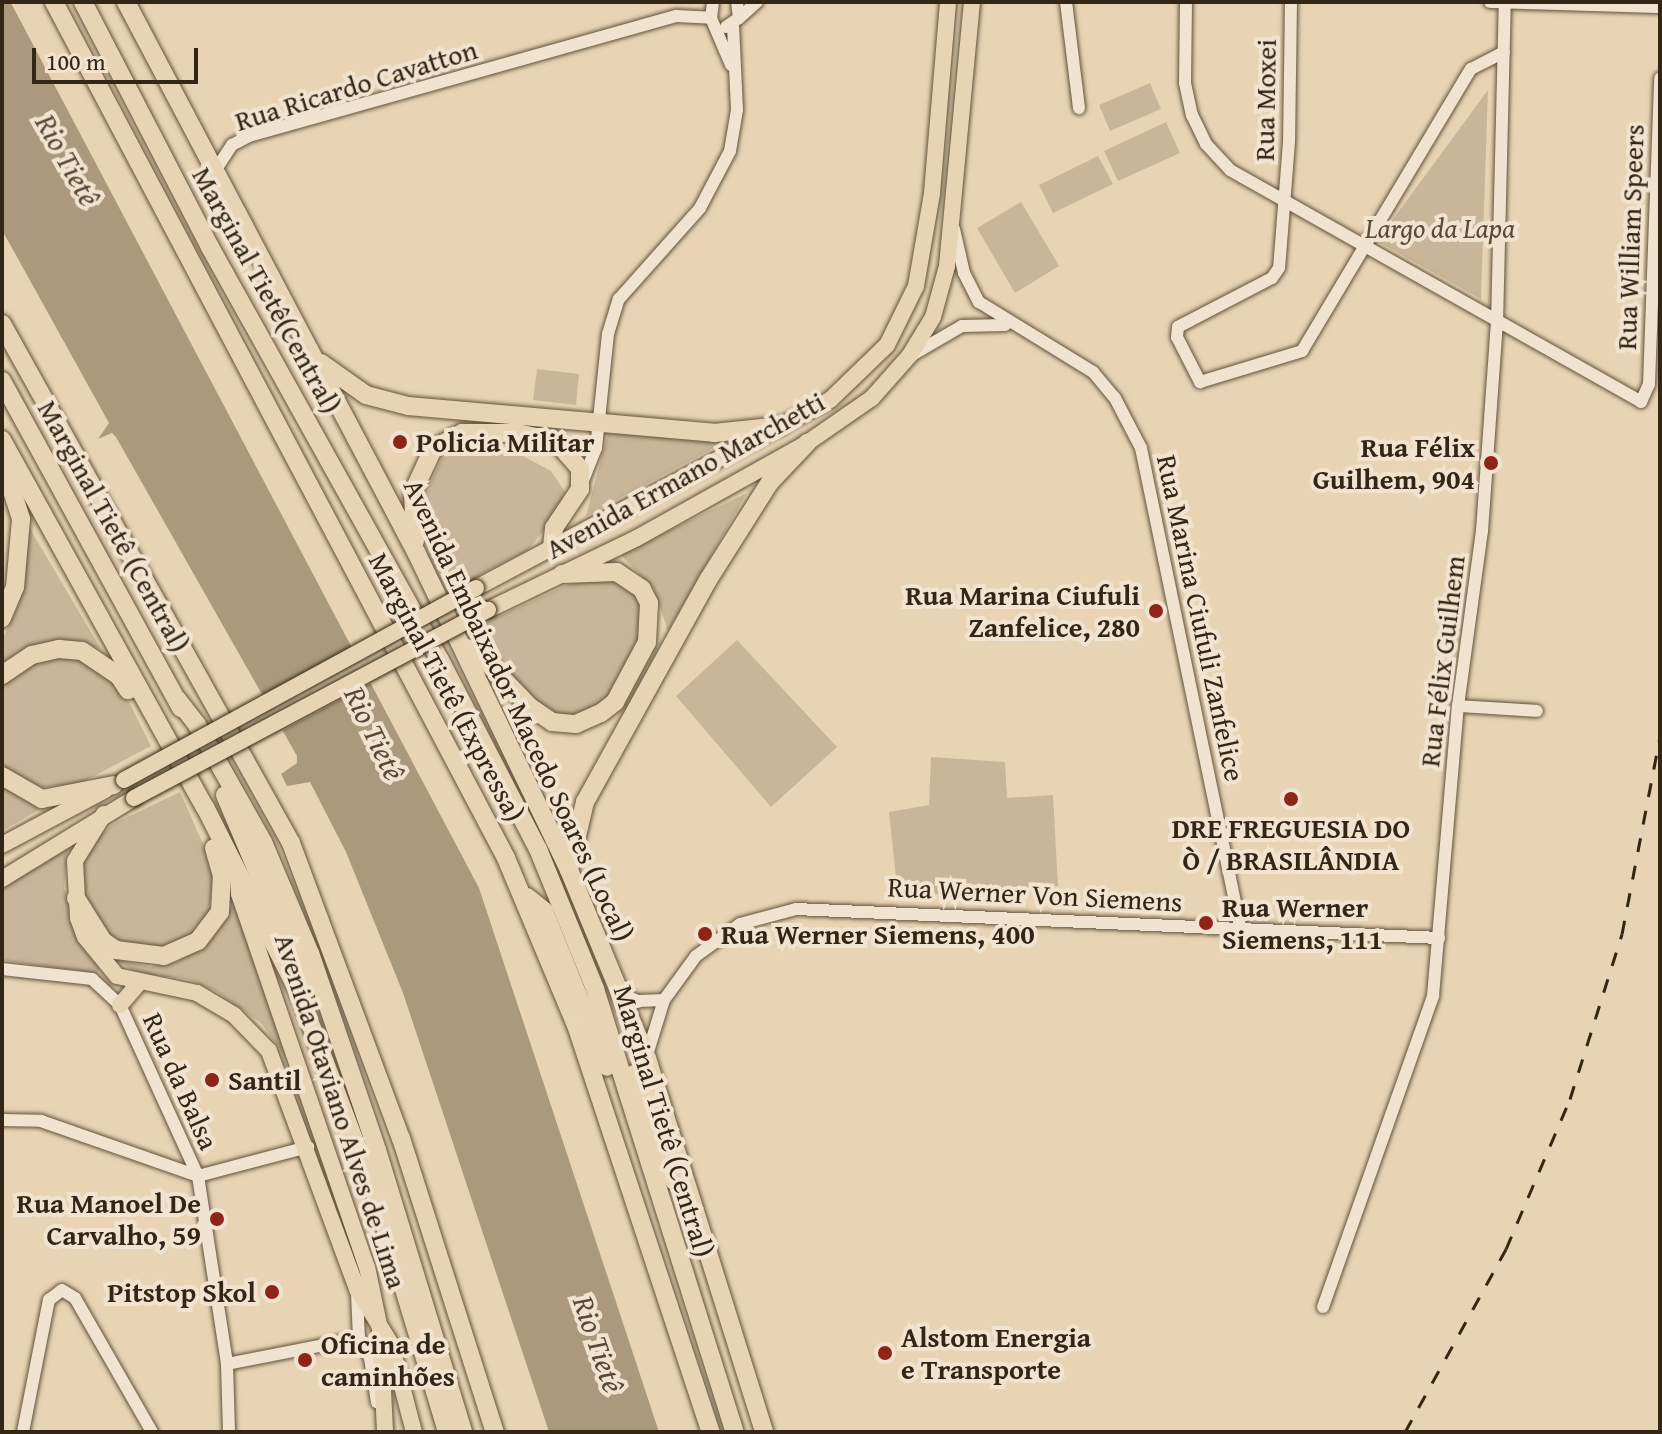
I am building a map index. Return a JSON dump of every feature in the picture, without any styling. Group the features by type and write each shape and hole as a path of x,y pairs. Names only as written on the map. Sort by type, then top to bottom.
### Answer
{"highway":[{"name":"Marginal Tietê (Expressa)","path":"54,2 522,893 581,1041 711,1432"},
{"name":"Marginal Tietê(Central)","path":"83,2 210,247 440,660"},
{"name":"Avenida Embaixador Macedo Soares (Local)","path":"126,2 213,174 317,360 416,552 569,870 647,1058 764,1432"},
{"path":"2,324 291,843 401,1138 495,1432"},
{"path":"317,360 350,386 387,402 714,433 781,426"},
{"name":"Marginal Tietê (Central)","path":"2,381 177,699"},
{"path":"416,552 416,479 426,458 450,437 517,433 556,441 574,457 580,489 554,528 552,548"},
{"name":"Avenida Otaviano Alves de Lima","path":"2,440 205,807 238,878 298,991 331,1071 378,1203 447,1432"},
{"path":"569,870 585,802 708,580 770,482 807,443"},
{"path":"2,459 21,519 15,587 2,618"},
{"path":"463,647 478,653 530,707 552,722 576,724 601,713 615,702 647,642 649,603 642,589 617,572 562,574"},
{"path":"2,675 32,655 59,649 82,651 119,676 134,700 148,706"},
{"name":"Marginal Tietê (Central)","path":"440,660 538,849 581,951 735,1432"},
{"path":"177,699 197,725 263,842 310,953 377,1150 463,1432"},
{"path":"177,699 295,954 328,1042 331,1071"},
{"path":"2,776 42,799 119,783"},
{"path":"76,898 103,941 116,950 164,956 198,941 220,912 224,893 205,807"},
{"path":"522,893 544,911 557,939 599,1045 670,1256 683,1275"},
{"path":"581,951 616,1025 681,1198 707,1249"}],"main road":[{"name":"Avenida Ermano Marchetti","path":"2,845 781,426 848,386 887,345 904,319 916,286 932,193 948,2"},
{"name":"Avenida Ermano Marchetti","path":"2,879 104,814 807,443 872,398 910,355 941,292 972,2"},
{"name":"Avenida Otaviano Alves de Lima","path":"104,814 80,846 76,898 78,918 96,957 117,976 197,993 247,1026 279,1069 357,1289 380,1329"},
{"name":"Avenida Otaviano Alves de Lima","path":"238,878 239,894 367,1267 380,1329"},
{"path":"120,1005 140,982"},
{"path":"314,1165 331,1159"},
{"path":"380,1329 384,1428"},
{"path":"380,1329 391,1344 414,1432"}],"street":[{"path":"713,2 713,21 738,84"},
{"path":"580,489 587,481 599,422 608,334 619,299 714,189 736,128 737,2"},
{"path":"736,22 757,2"},
{"path":"1066,2 1079,108"},
{"path":"1186,2 1185,83 1198,130 1230,170 1497,323"},
{"name":"Rua Moxei","path":"1291,2 1286,200 1277,274 1178,327 1177,337 1200,382 1302,351 1365,248"},
{"path":"1490,2 1660,7"},
{"name":"Rua Félix Guilhem","path":"1323,1307 1427,1019 1439,938 1458,706 1482,531 1497,323 1505,2"},
{"name":"Rua Ricardo Cavatton","path":"213,174 232,145 249,136 676,16 736,22"},
{"path":"1365,248 1471,69 1504,52"},
{"name":"Rua William Speers","path":"1497,323 1635,400 1647,398 1660,78"},
{"name":"Rua Marina Ciufuli Zanfelice","path":"951,215 970,287 987,310 1071,355 1093,372 1115,398 1141,448 1241,932"},
{"name":"Rua Marina Ciufuli Zanfelice","path":"910,355 962,326 1012,326"},
{"path":"1458,706 1537,711"},
{"name":"Rua Werner Von Siemens","path":"647,1058 664,1000 679,975 716,937 740,924 796,909 1145,922 1241,932 1439,938"},
{"path":"2,969 92,979 120,1005"},
{"path":"622,994 638,1001 664,1000"},
{"name":"Rua da Balsa","path":"120,1005 198,1176 227,1364 229,1432"},
{"path":"2,1120 41,1121 198,1176 308,1147"},
{"path":"357,1289 359,1338 370,1358 384,1428"},
{"path":"23,1432 49,1300 62,1290 75,1298 152,1432"},
{"path":"227,1364 359,1338"}],"green space":[{"path":"1150,83 1161,109 1110,131 1099,105"},
{"name":"Largo da Lapa","path":"1488,90 1481,299 1377,241"},
{"path":"1166,122 1180,153 1118,181 1104,151"},
{"path":"1098,156 1113,184 1053,213 1039,185"},
{"path":"1021,202 1059,266 1015,293 977,228"},
{"path":"537,369 579,374 576,405 533,400"},
{"path":"608,433 723,443 586,516"},
{"path":"470,451 523,456 551,471 565,492 558,512 528,550 447,592 429,564 421,502 442,458"},
{"path":"747,493 668,631 654,589 620,554"},
{"path":"30,529 101,649 86,644 2,668 2,640 18,606"},
{"path":"602,578 634,590 647,625 609,704 572,721 525,700 470,630 567,585"},
{"path":"737,640 837,747 771,807 676,696"},
{"path":"68,656 87,661 123,690 151,746 81,783 38,788 8,772 2,761 2,687 19,667"},
{"path":"931,757 1005,762 1007,798 1053,795 1058,886 898,897 889,812 929,805"},
{"path":"2,786 40,809 2,831"},
{"path":"180,792 215,871 209,911 190,936 166,947 123,944 108,934 84,894 84,858 99,834 115,823"},
{"path":"68,845 64,888 85,949 99,968 97,974 2,960 2,889"},
{"path":"237,905 287,1059 261,1023 217,992 187,979 141,974 113,959 150,967 177,962 216,933 228,909"}],"water":[{"name":"Rio Tietê","path":"2,2 11,3 479,888 659,1432 549,1432 403,993 346,852 310,782 287,786 281,774 297,763 297,756 116,437 112,433 98,439 109,423 2,230"}],"pier":[{"path":"355,645 375,681 280,732 260,696"}],"railway":[{"path":"1405,1432 1506,1249 1570,1099 1622,934 1660,736"}],"place":[{"name":"Policia Militar","path":"400,442"},
{"name":"Rua Félix Guilhem, 904","path":"1491,463"},
{"name":"Rua Marina Ciufuli Zanfelice, 280","path":"1156,611"},
{"name":"DRE FREGUESIA DO Ò / BRASILÂNDIA","path":"1291,799"},
{"name":"Rua Werner Siemens, 111","path":"1206,923"},
{"name":"Rua Werner Siemens, 400","path":"705,934"},
{"name":"Santil","path":"212,1080"},
{"name":"Rua Manoel De Carvalho, 59","path":"217,1219"},
{"name":"Pitstop Skol","path":"272,1292"},
{"name":"Alstom Energia e Transporte","path":"885,1353"},
{"name":"Oficina de caminhões","path":"305,1360"}]}
